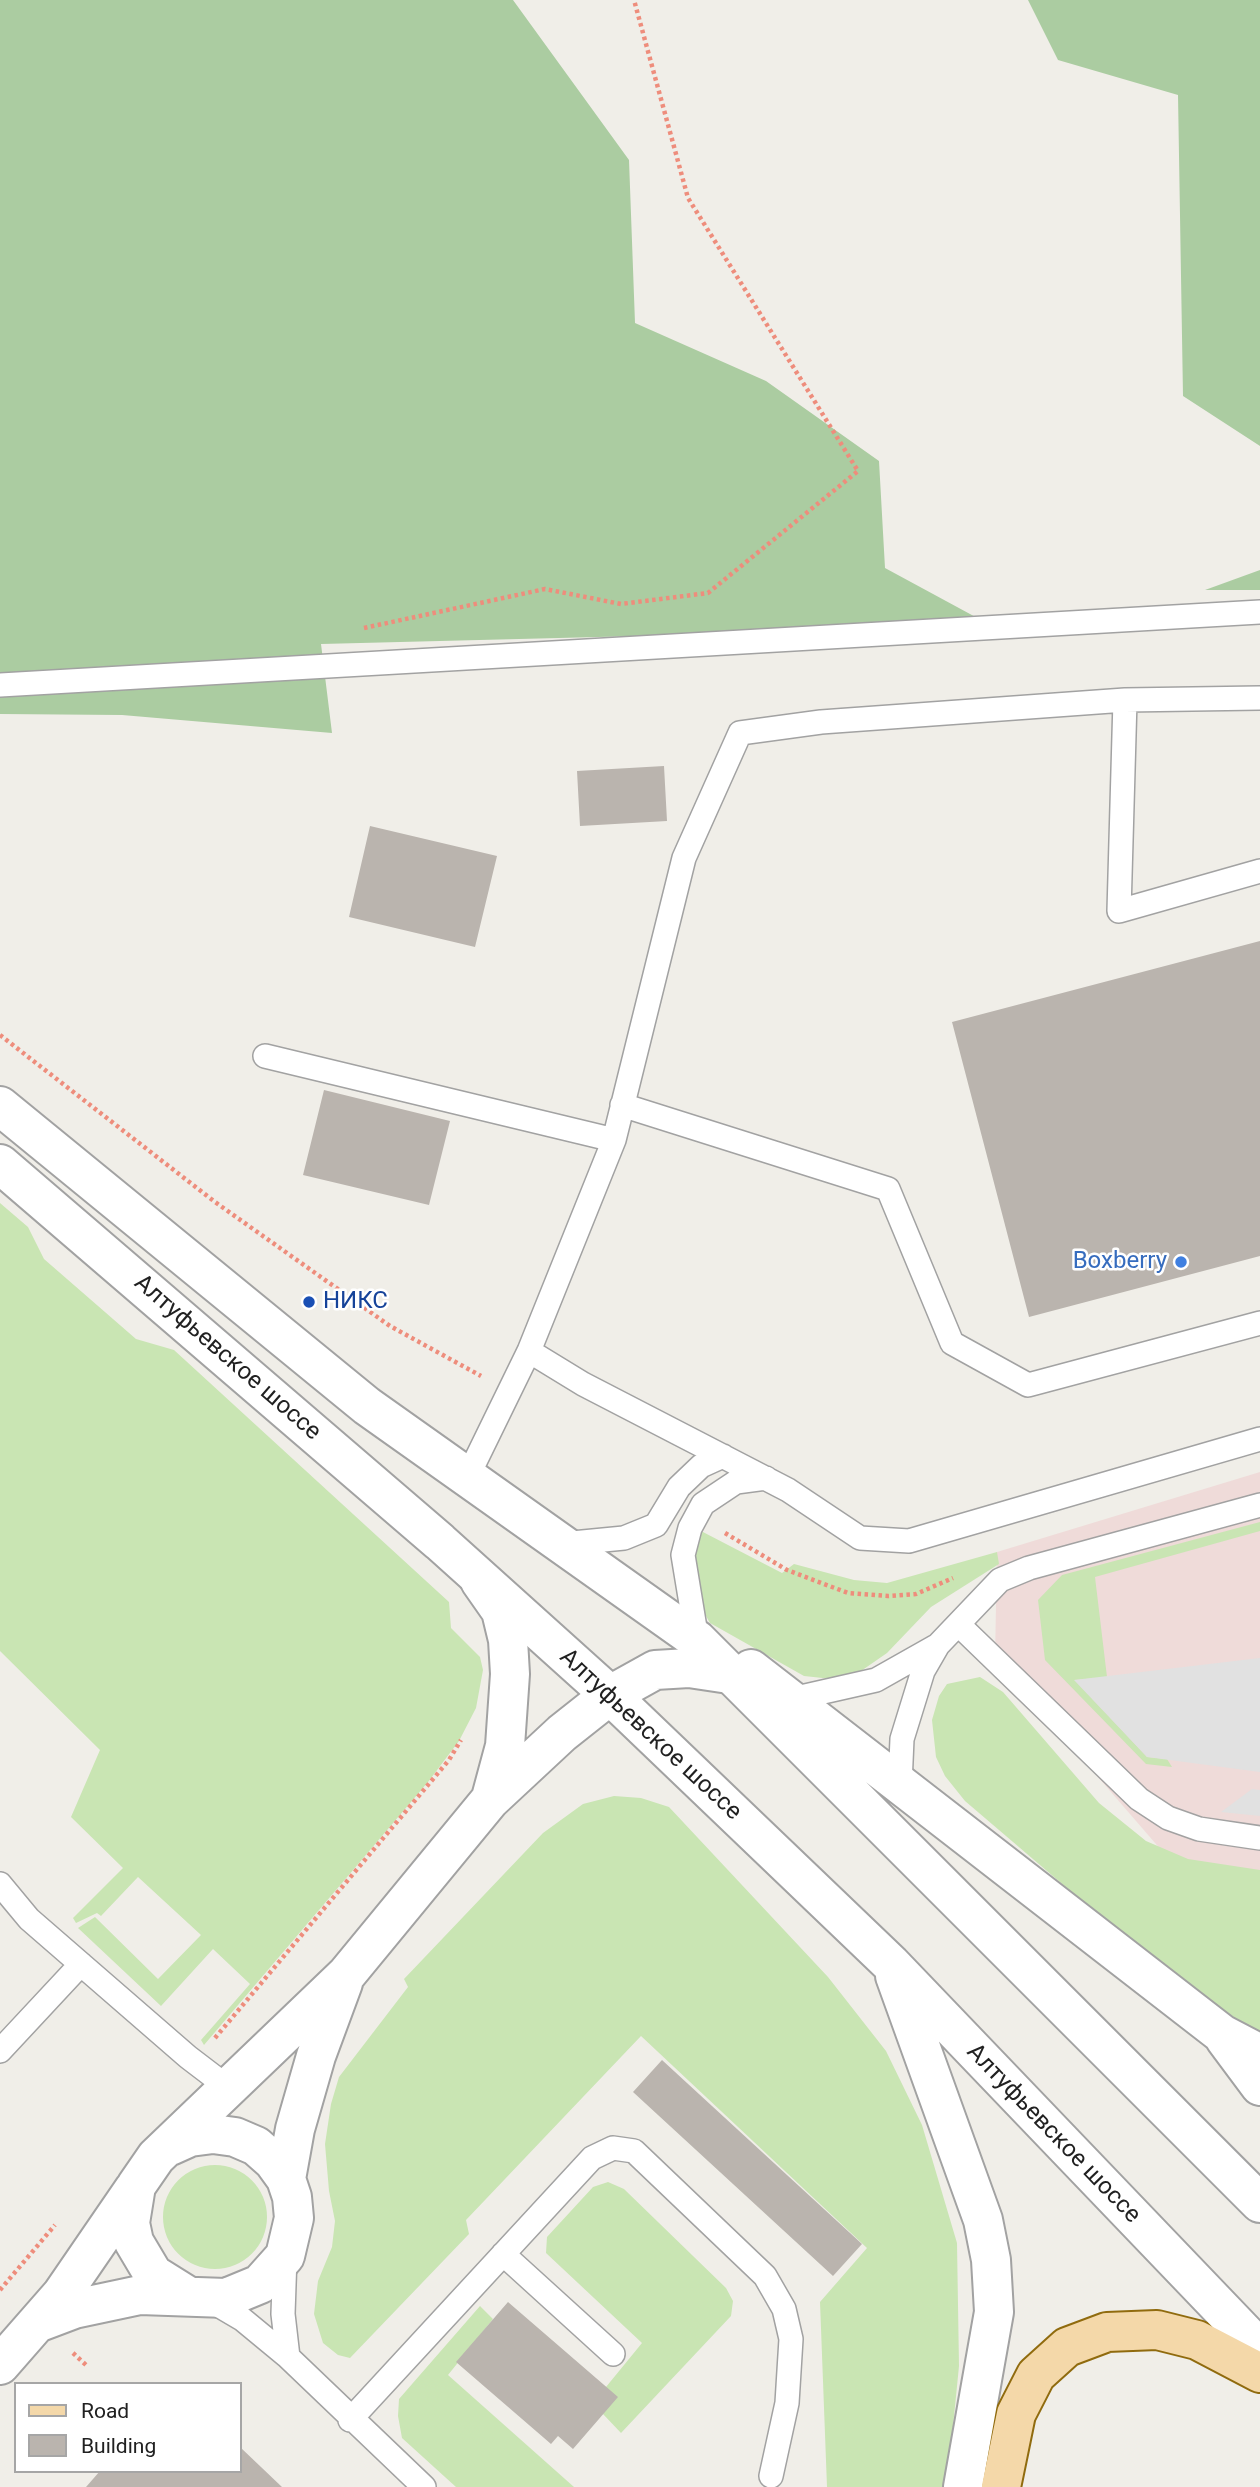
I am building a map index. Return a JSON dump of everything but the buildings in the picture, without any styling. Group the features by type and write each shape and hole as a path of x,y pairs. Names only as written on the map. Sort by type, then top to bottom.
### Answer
{"main road":[{"path":"1001,2487 1016,2414 1036,2375 1067,2347 1107,2332 1157,2330 1197,2340 1260,2373"}],"street":[{"name":"Алтуфьевское шоссе","path":"0,1106 367,1406 697,1640 1260,2203"},
{"name":"Алтуфьевское шоссе","path":"0,1164 474,1573 610,1695 891,1965 1260,2349"},
{"path":"474,1573 501,1611 508,1640 510,1674 506,1746 490,1800"},
{"path":"697,1640 743,1664 792,1699 1222,2034 1260,2054"},
{"path":"0,2365 62,2294 156,2157 170,2146 226,2086 346,1975 490,1800 562,1733 610,1695 655,1670 689,1668 729,1674"},
{"path":"891,1965 979,2208 990,2260 995,2312 963,2487"},
{"path":"37,2323 99,2303 140,2295 226,2298 260,2284 285,2256 294,2218 286,2179 295,2129 305,2092 346,1975"},
{"path":"1222,2034 1260,2086"},
{"path":"170,2146 190,2137 213,2134 235,2137 256,2146 273,2161 286,2179"},
{"path":"136,2186 130,2223 134,2242 153,2274 196,2296"}],"lane":[{"path":"0,685 1260,612"},
{"path":"467,1478 529,1351 614,1140 684,858 740,733 821,722 1125,700 1260,698"},
{"path":"1125,700 1119,911 1260,871"},
{"path":"265,1056 614,1140"},
{"path":"622,1105 888,1189 952,1343 1028,1385 1260,1323"},
{"path":"529,1351 583,1384 766,1478 860,1538 908,1541 1260,1439"},
{"path":"562,1544 624,1538 656,1525 679,1487 701,1466 723,1456"},
{"path":"697,1640 683,1555 697,1516 704,1504 736,1482 766,1478"},
{"path":"792,1699 876,1680 938,1645 1000,1580 1028,1568 1260,1505"},
{"path":"959,1625 1139,1799 1168,1818 1199,1829 1260,1838"},
{"path":"900,1784 902,1739 913,1698 938,1645"},
{"path":"0,1884 29,1919 195,2063 226,2086"},
{"path":"0,2051 81,1964"},
{"path":"350,2420 592,2158 613,2148 634,2151 765,2276 785,2309 791,2339 787,2403 771,2476"},
{"path":"503,2254 613,2354"},
{"path":"285,2256 284,2314 288,2357"},
{"path":"196,2296 242,2319 288,2357 350,2420 424,2487"}],"path":[{"path":"351,630 545,589 621,604 708,593 858,471 688,198 634,0"},
{"path":"0,1035 215,1202 390,1326 510,1391"},
{"path":"697,1516 787,1570 848,1593 888,1596 915,1594 959,1575"},
{"path":"195,2063 449,1760 463,1738"},
{"path":"0,2290 62,2218"}],"shaded area":[{"path":"1260,1472 1260,1887 1181,1873 995,1658 997,1552"},
{"path":"1260,1658 1260,1772 1147,1757 1074,1680"},
{"path":"1252,1789 1260,1790 1260,1816 1221,1812"}],"green space":[{"path":"0,0 513,0 629,160 635,323 766,381 879,461 885,568 994,627 321,644 332,733 122,715 0,714"},
{"path":"1028,0 1260,0 1260,446 1183,396 1178,95 1058,60"},
{"path":"1260,570 1260,590 1205,590"},
{"path":"0,1203 28,1227 44,1259 136,1339 174,1350 449,1602 451,1628 480,1657 483,1670 476,1708 459,1741 428,1782 204,2045 201,2040 250,1984 213,1949 161,2006 78,1928 95,1917 158,1979 201,1935 138,1877 101,1916 97,1913 76,1923 73,1918 123,1868 71,1817 100,1750 0,1651"},
{"path":"1260,1522 1260,1531 1095,1577 1107,1677 1075,1680 1147,1757 1167,1759 1172,1767 1146,1764 1045,1660 1038,1600 1062,1575"},
{"path":"701,1531 782,1573 794,1564 854,1580 887,1583 997,1552 999,1564 931,1607 887,1653 861,1671 832,1679 804,1676 710,1623 702,1609 688,1555"},
{"path":"980,1677 1003,1692 1099,1803 1146,1841 1188,1859 1260,1870 1260,2043 1225,2023 965,1801 945,1776 936,1757 932,1720 939,1696 947,1684"},
{"path":"614,1796 641,1798 669,1807 828,1977 886,2051 922,2125 957,2243 959,2366 947,2487 827,2487 820,2302 867,2248 641,2036 466,2220 469,2234 350,2358 338,2355 323,2343 314,2314 318,2281 332,2247 335,2221 325,2144 331,2104 339,2077 408,1987 404,1979 543,1833 583,1804"},
{"path":"215,2165 235,2169 252,2180 263,2197 267,2217 263,2237 252,2254 235,2265 215,2269 195,2265 178,2254 167,2237 163,2217 167,2197 178,2180 195,2169"},
{"path":"608,2182 624,2189 726,2288 733,2301 731,2316 621,2433 603,2414 606,2387 642,2343 546,2253 547,2237 593,2187"},
{"path":"480,2306 493,2319 448,2375 574,2487 456,2487 402,2438 398,2416 399,2399"}],"place":[{"name":"Boxberry","path":"1181,1262"},
{"name":"НИКС","path":"309,1302"}]}
